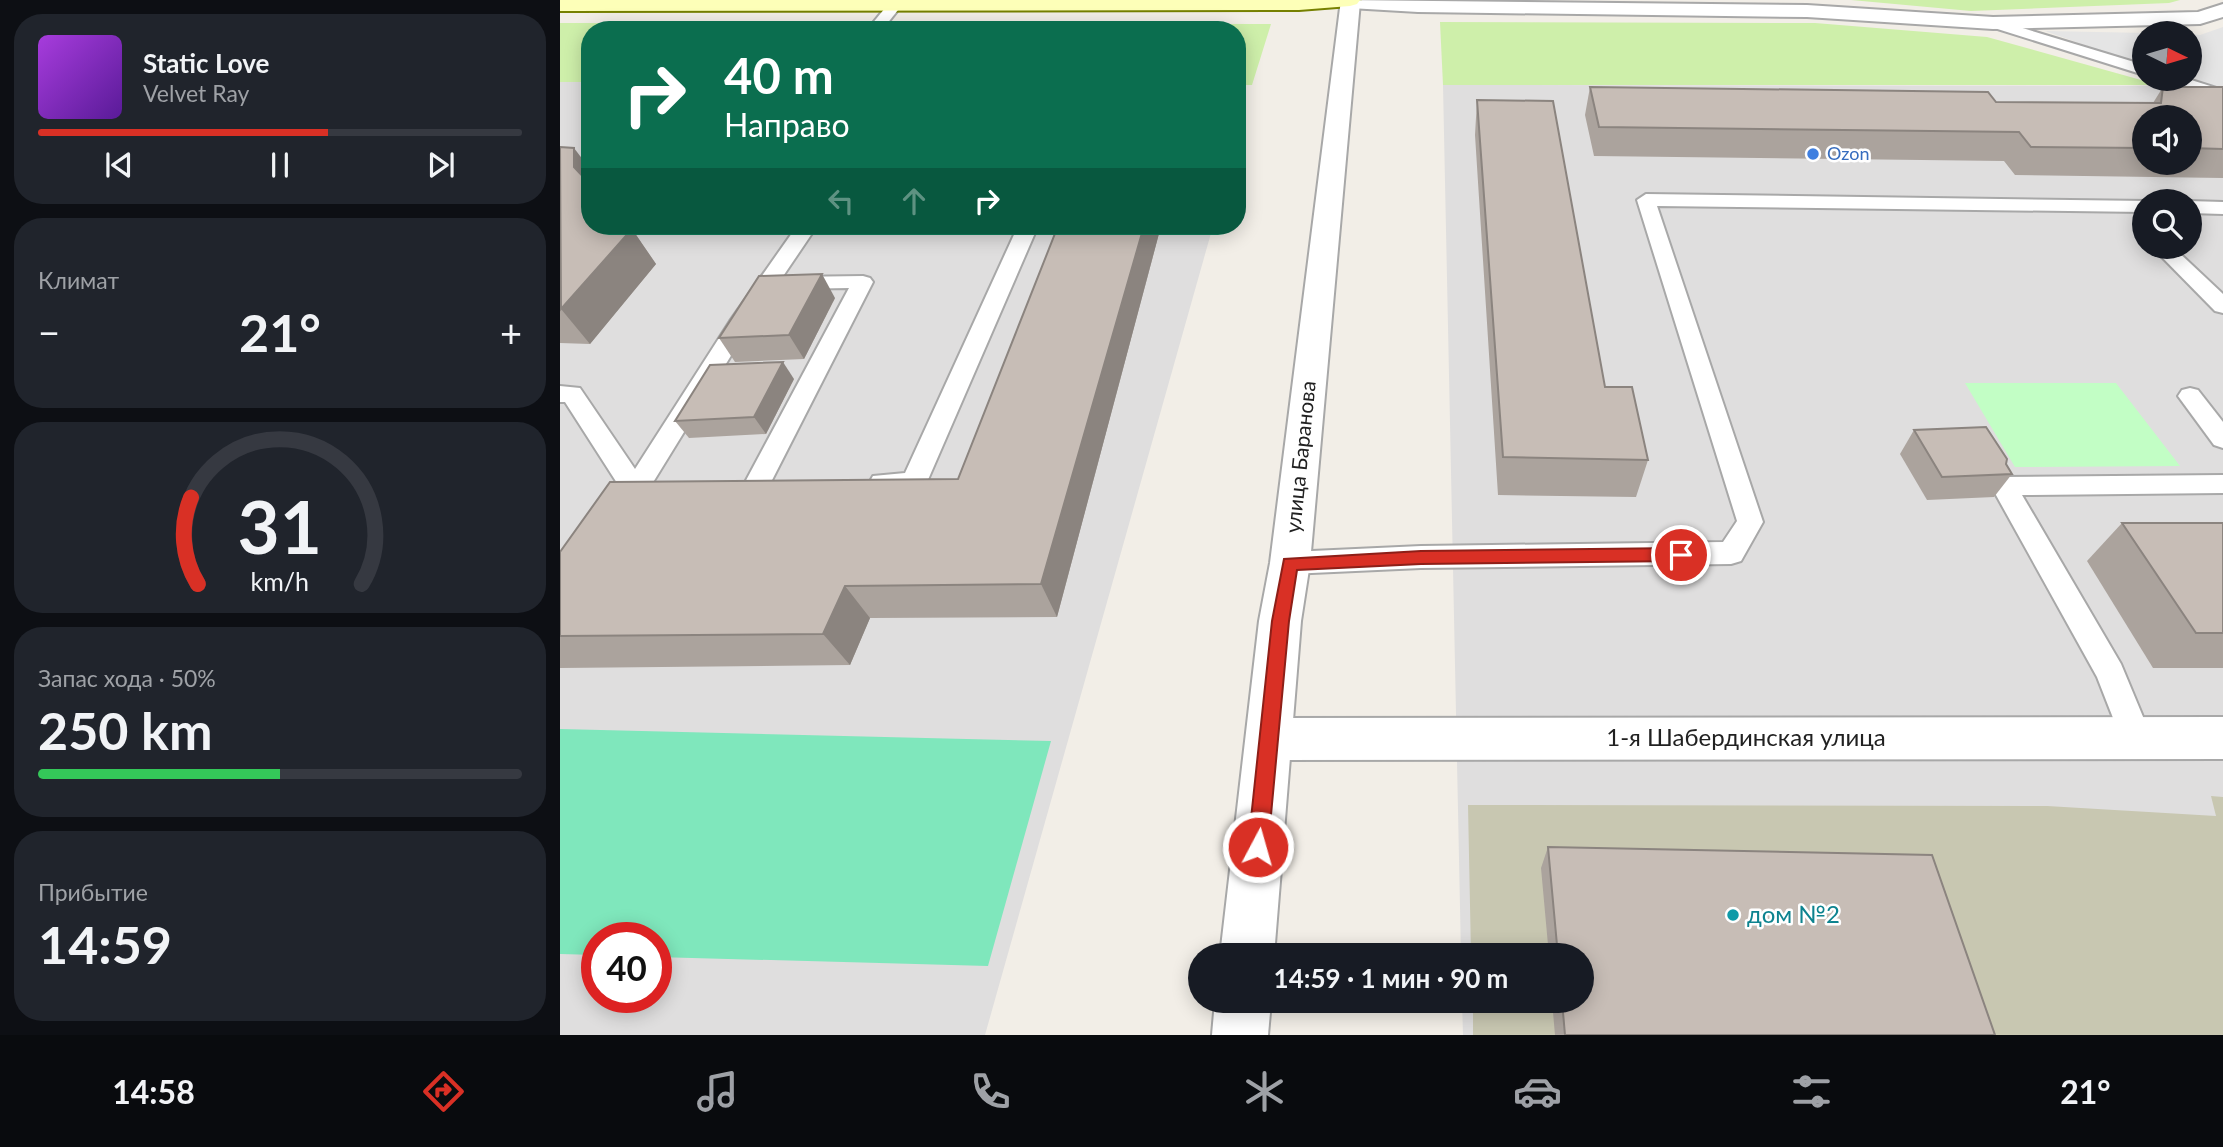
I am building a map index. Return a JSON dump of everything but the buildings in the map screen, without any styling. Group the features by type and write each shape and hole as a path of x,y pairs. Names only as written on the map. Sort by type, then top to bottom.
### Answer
{"main road":[{"path":"560,5 1350,1"}],"street":[{"path":"1350,1 1418,6 1804,6 1993,23 2200,18 2223,10"},
{"name":"улица Баранова","path":"1248,943 1280,621 1290,563 1350,1"},
{"name":"1-я Шабердинская улица","path":"1269,739 2223,738"},
{"path":"1240,1035 1242,1013"}],"lane":[{"path":"882,21 895,5"},
{"path":"1993,23 2132,66"},
{"path":"2202,88 2223,95"},
{"path":"1290,563 1421,557 1731,553 1750,522 1646,200 2132,211"},
{"path":"2202,207 2223,208"},
{"path":"635,490 708,373 801,235"},
{"path":"861,484 914,482 1024,235"},
{"path":"2174,259 2223,306"},
{"path":"755,486 863,282 769,283"},
{"path":"790,369 817,368"},
{"path":"708,373 736,372"},
{"path":"560,394 572,394 635,490"},
{"path":"2190,396 2223,439"},
{"path":"2135,736 2110,673 2004,486 2223,484"},
{"path":"729,487 782,486"},
{"path":"635,490 662,489"}],"shaded area":[{"path":"2223,27 2223,89 2202,87 2202,34"},
{"path":"2045,31 2132,33 2132,62"},
{"path":"560,82 581,82 581,235 1210,235 985,1035 560,1035"},
{"path":"1443,85 2132,86 2132,91 2202,91 2202,86 2223,86 2223,1035 1463,1035 1462,1013 1594,1013 1594,943 1461,943"},
{"path":"2211,796 2223,797 2223,1035 1473,1035 1473,1013 1594,1013 1594,943 1471,943 1468,805 2047,806 2216,816"}],"green space":[{"path":"1851,0 2180,0 2169,3 1971,11"},
{"path":"1440,22 1815,23 1987,37 2132,77 2132,85 1443,85"},
{"path":"560,23 581,23 581,82 560,82"},
{"path":"1246,24 1271,24 1252,85 1246,85"},
{"path":"1965,383 2116,383 2180,466 2015,467"},
{"path":"560,729 1051,741 988,966 672,957 672,922 581,922 581,955 560,954"}],"place":[{"name":"Ozon","path":"1813,154"},
{"name":"дом №2","path":"1733,915"}],"route":[{"path":"1258,847 1280,621 1290,563 1421,557 1681,555"}]}
